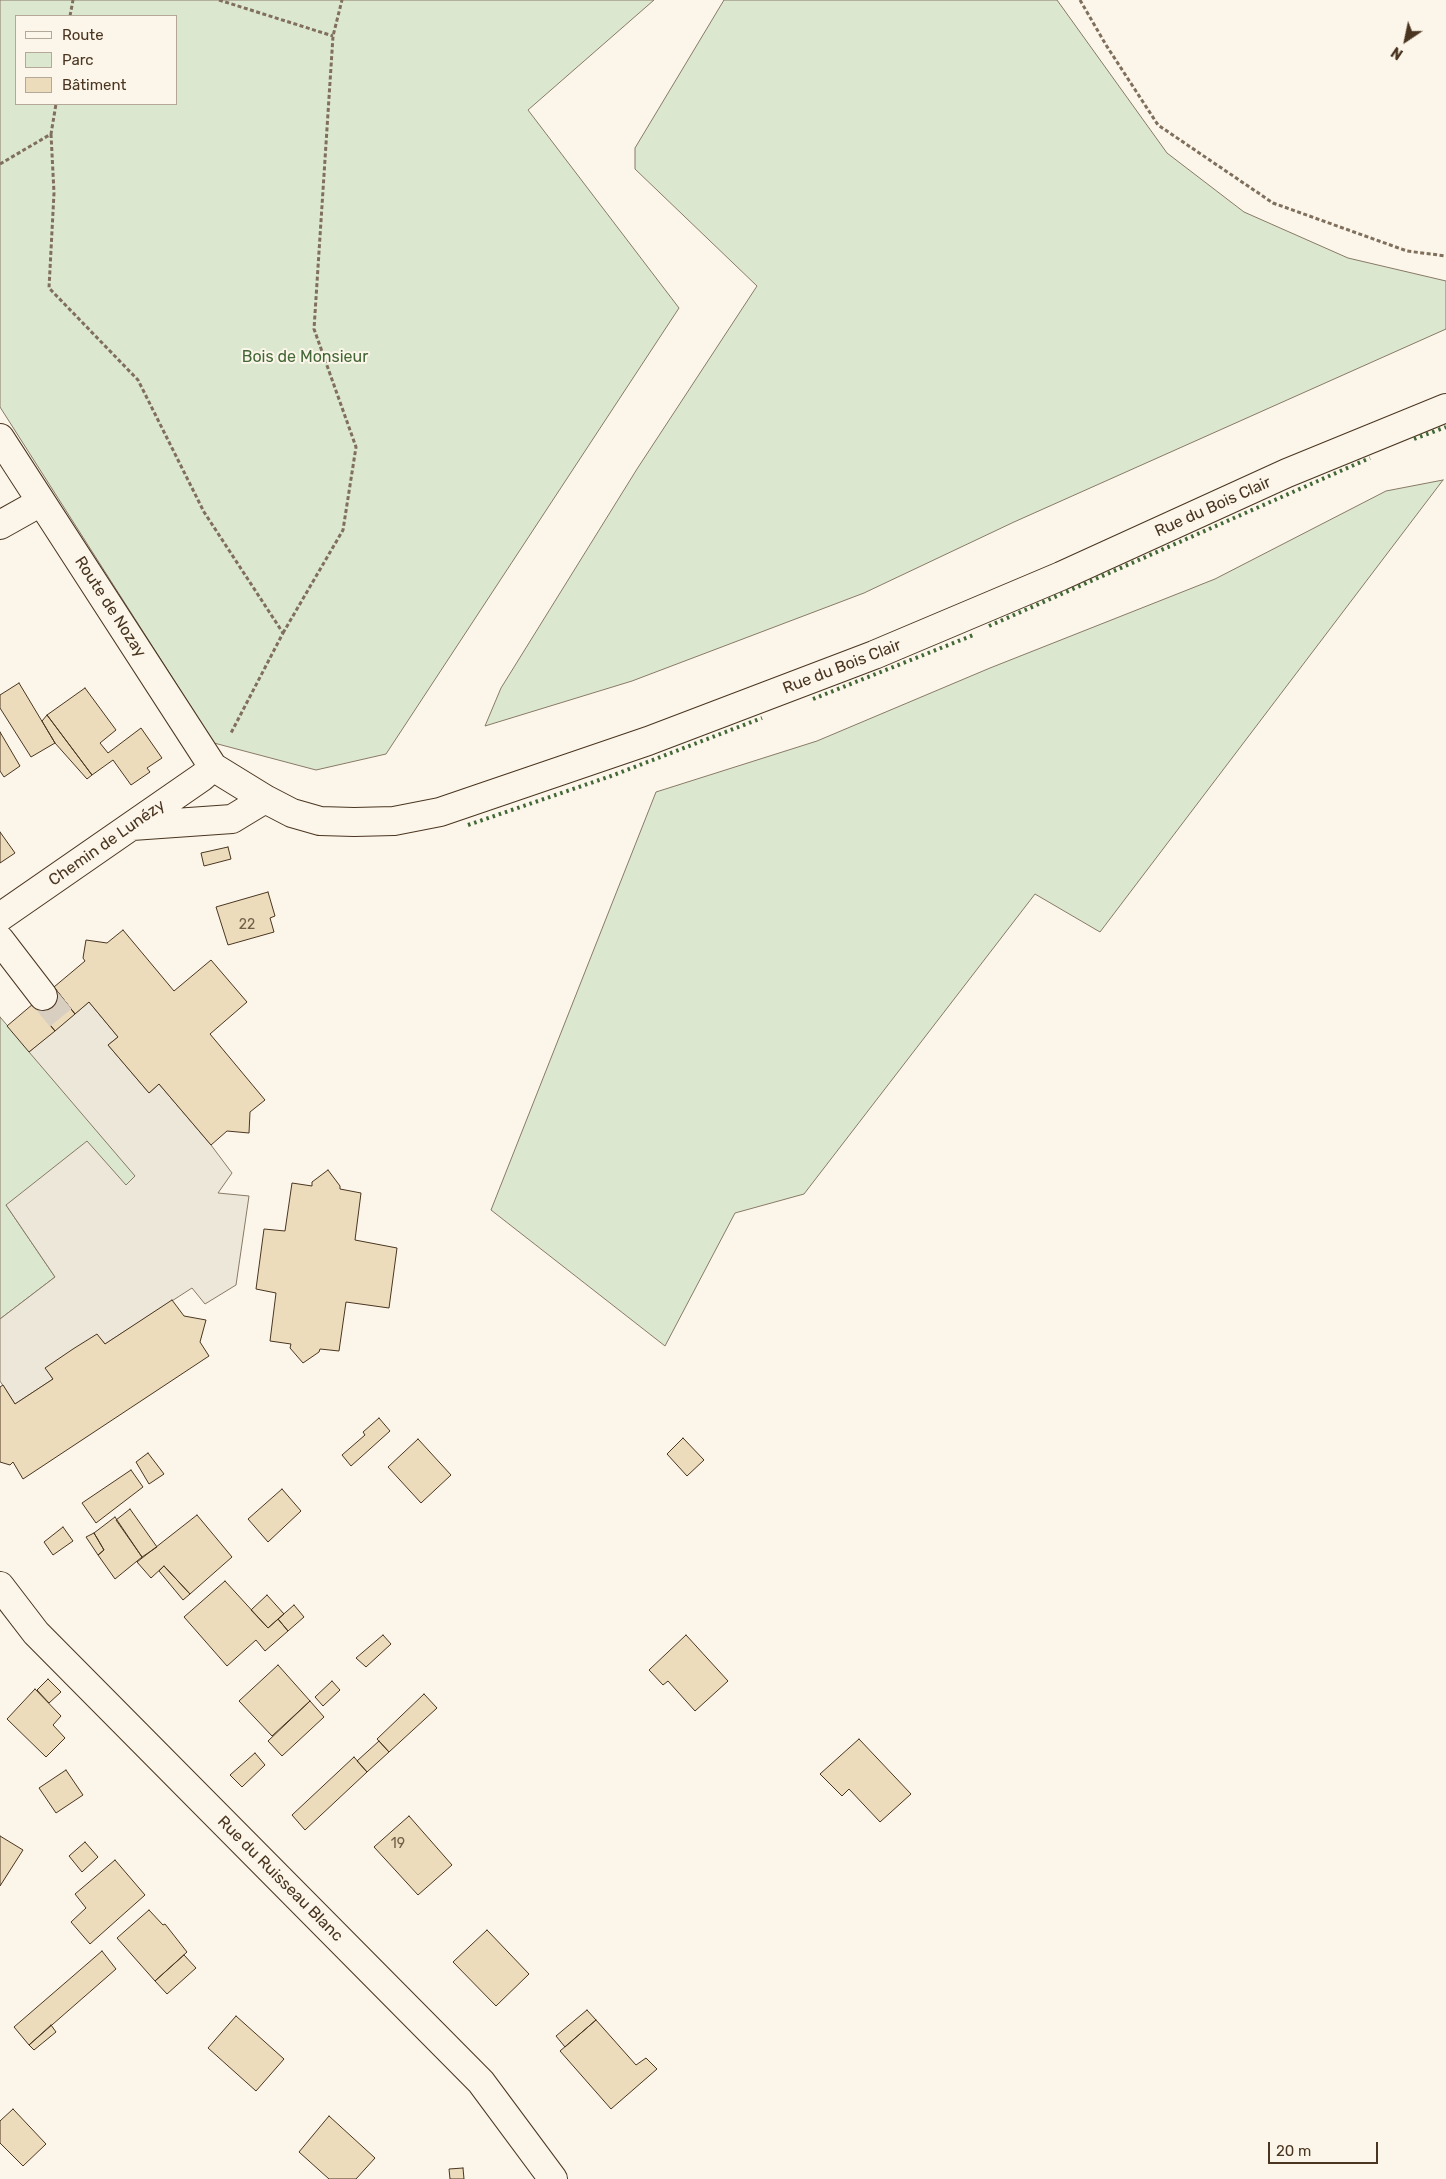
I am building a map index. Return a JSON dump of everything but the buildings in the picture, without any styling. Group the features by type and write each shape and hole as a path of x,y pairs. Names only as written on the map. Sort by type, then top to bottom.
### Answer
{"street":[{"name":"Rue du Bois Clair","path":"218,770 265,799 302,816 320,821 394,821 431,814 494,796 648,742 874,655 1061,576 1287,473 1446,408"},
{"name":"Route de Nozay","path":"0,438 218,770"},
{"path":"0,525 41,502"},
{"name":"Chemin de Lunézy","path":"0,917 202,777 218,770"},
{"path":"132,826 232,819 265,799"},
{"path":"0,940 43,996"},
{"name":"Rue du Ruisseau Blanc","path":"0,1586 36,1633 481,2082 553,2179"}],"path":[{"path":"70,15 72,0"},
{"path":"219,0 333,36"},
{"path":"218,770 283,633 343,530 356,447 314,329 333,36 342,0"},
{"path":"1080,0 1106,45 1158,125 1273,202 1407,251 1446,256"},
{"path":"56,105 51,134 54,193 48,288 138,380 204,512 283,633"},
{"path":"0,164 51,134"}],"green space":[{"name":"Bois de Monsieur","path":"0,0 654,0 528,110 679,308 386,754 316,770 214,743 0,407"},
{"path":"724,0 1057,0 1167,153 1244,212 1348,258 1446,281 1446,329 1014,522 864,593 632,681 485,726 501,688 637,469 757,286 635,169 635,148"},
{"path":"1443,480 1100,932 1035,894 804,1194 735,1213 665,1346 491,1210 656,792 817,741 990,668 1215,579 1386,491"},
{"path":"0,1017 136,1175 126,1185 6,1205 55,1277 0,1319"}],"shaded area":[{"path":"89,1002 118,1037 108,1045 149,1093 159,1084 211,1145 232,1173 218,1193 249,1196 236,1285 205,1304 192,1288 105,1344 97,1335 46,1368 53,1379 15,1404 0,1381 0,1319 55,1277 6,1205 87,1141 126,1185 135,1176 29,1052"}],"tunnel":[{"path":"43,996 65,1023"}],"hedge":[{"path":"1414,439 1446,427"},
{"path":"989,626 1370,458"},
{"path":"813,699 976,634"},
{"path":"468,825 611,776 762,718"}]}
